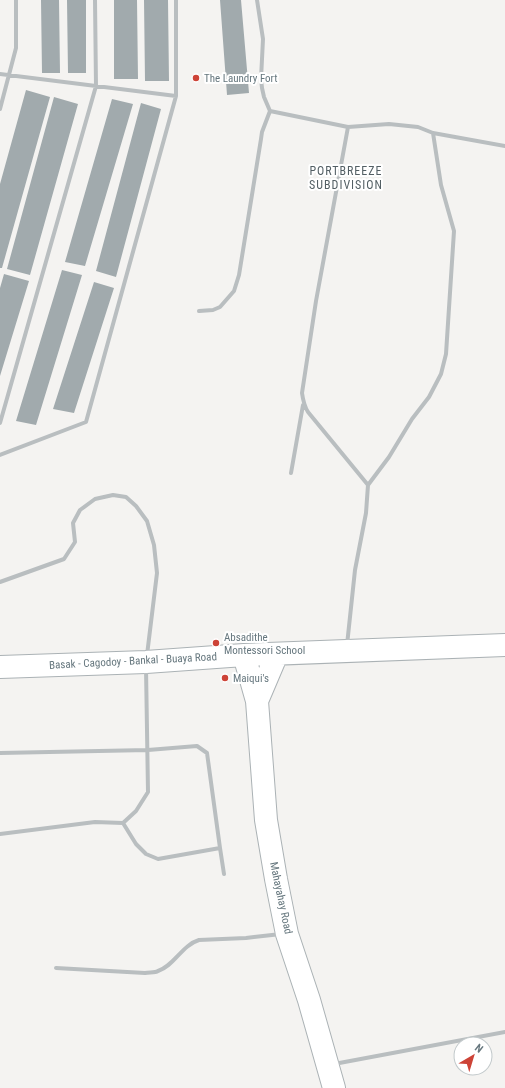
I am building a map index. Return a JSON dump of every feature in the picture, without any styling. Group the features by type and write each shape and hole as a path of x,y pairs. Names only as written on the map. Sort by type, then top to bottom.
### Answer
{"street":[{"path":"0,109 16,48 16,0"},
{"path":"0,423 96,86 95,0"},
{"path":"0,455 86,422 176,96 176,0"},
{"path":"199,311 213,310 220,307 234,291 239,275 262,132 270,111 264,97 261,79 263,39 257,0"},
{"path":"0,74 176,96"},
{"path":"270,111 348,127 389,124 418,127 433,134 505,146"},
{"path":"348,127 316,301 302,392 304,403 308,412 368,485"},
{"path":"347,650 355,570 366,513 368,485 389,457 412,420 429,397 441,374 446,354 454,231 441,185 433,134"},
{"path":"291,473 304,403"},
{"path":"0,582 64,559 75,542 73,523 80,510 95,499 113,495 126,497 136,506 147,520 154,545 157,574 146,662 148,792 136,811 123,823 95,822 0,834"},
{"name":"Basak - Cagodoy - Bankal - Buaya Road","path":"0,667 146,662 347,650 505,645"},
{"name":"Mahayahay Road","path":"257,701 277,654"},
{"name":"Mahayahay Road","path":"244,655 257,701 266,820 287,934 309,1000 334,1088"},
{"path":"0,753 148,750 197,746 207,753 224,874"},
{"path":"123,823 136,844 146,854 158,859 220,848"},
{"path":"56,968 145,973 158,972 192,942 198,940 246,938 287,934"},
{"path":"328,1066 505,1032"}],"building":[{"path":"41,0 59,0 60,73 42,73"},
{"path":"67,0 86,0 86,73 68,73"},
{"path":"114,0 137,0 138,79 114,79"},
{"path":"144,0 168,0 169,81 145,81"},
{"path":"220,0 241,0 249,93 227,95"},
{"path":"26,90 50,97 2,268 0,268 0,184"},
{"path":"54,97 78,104 30,275 7,269"},
{"path":"112,99 133,104 85,266 65,262"},
{"path":"141,103 161,109 116,277 96,271"},
{"path":"62,270 82,275 36,425 16,421"},
{"path":"4,274 29,281 0,376 0,288"},
{"path":"94,282 114,288 74,413 53,409"}],"place":[{"name":"The Laundry Fort","path":"196,78"},
{"name":"Absadithe Montessori School","path":"216,643"},
{"name":"Maiqui's","path":"225,678"}],"district":[{"name":"PORTBREEZE SUBDIVISION","path":"346,178"}]}
